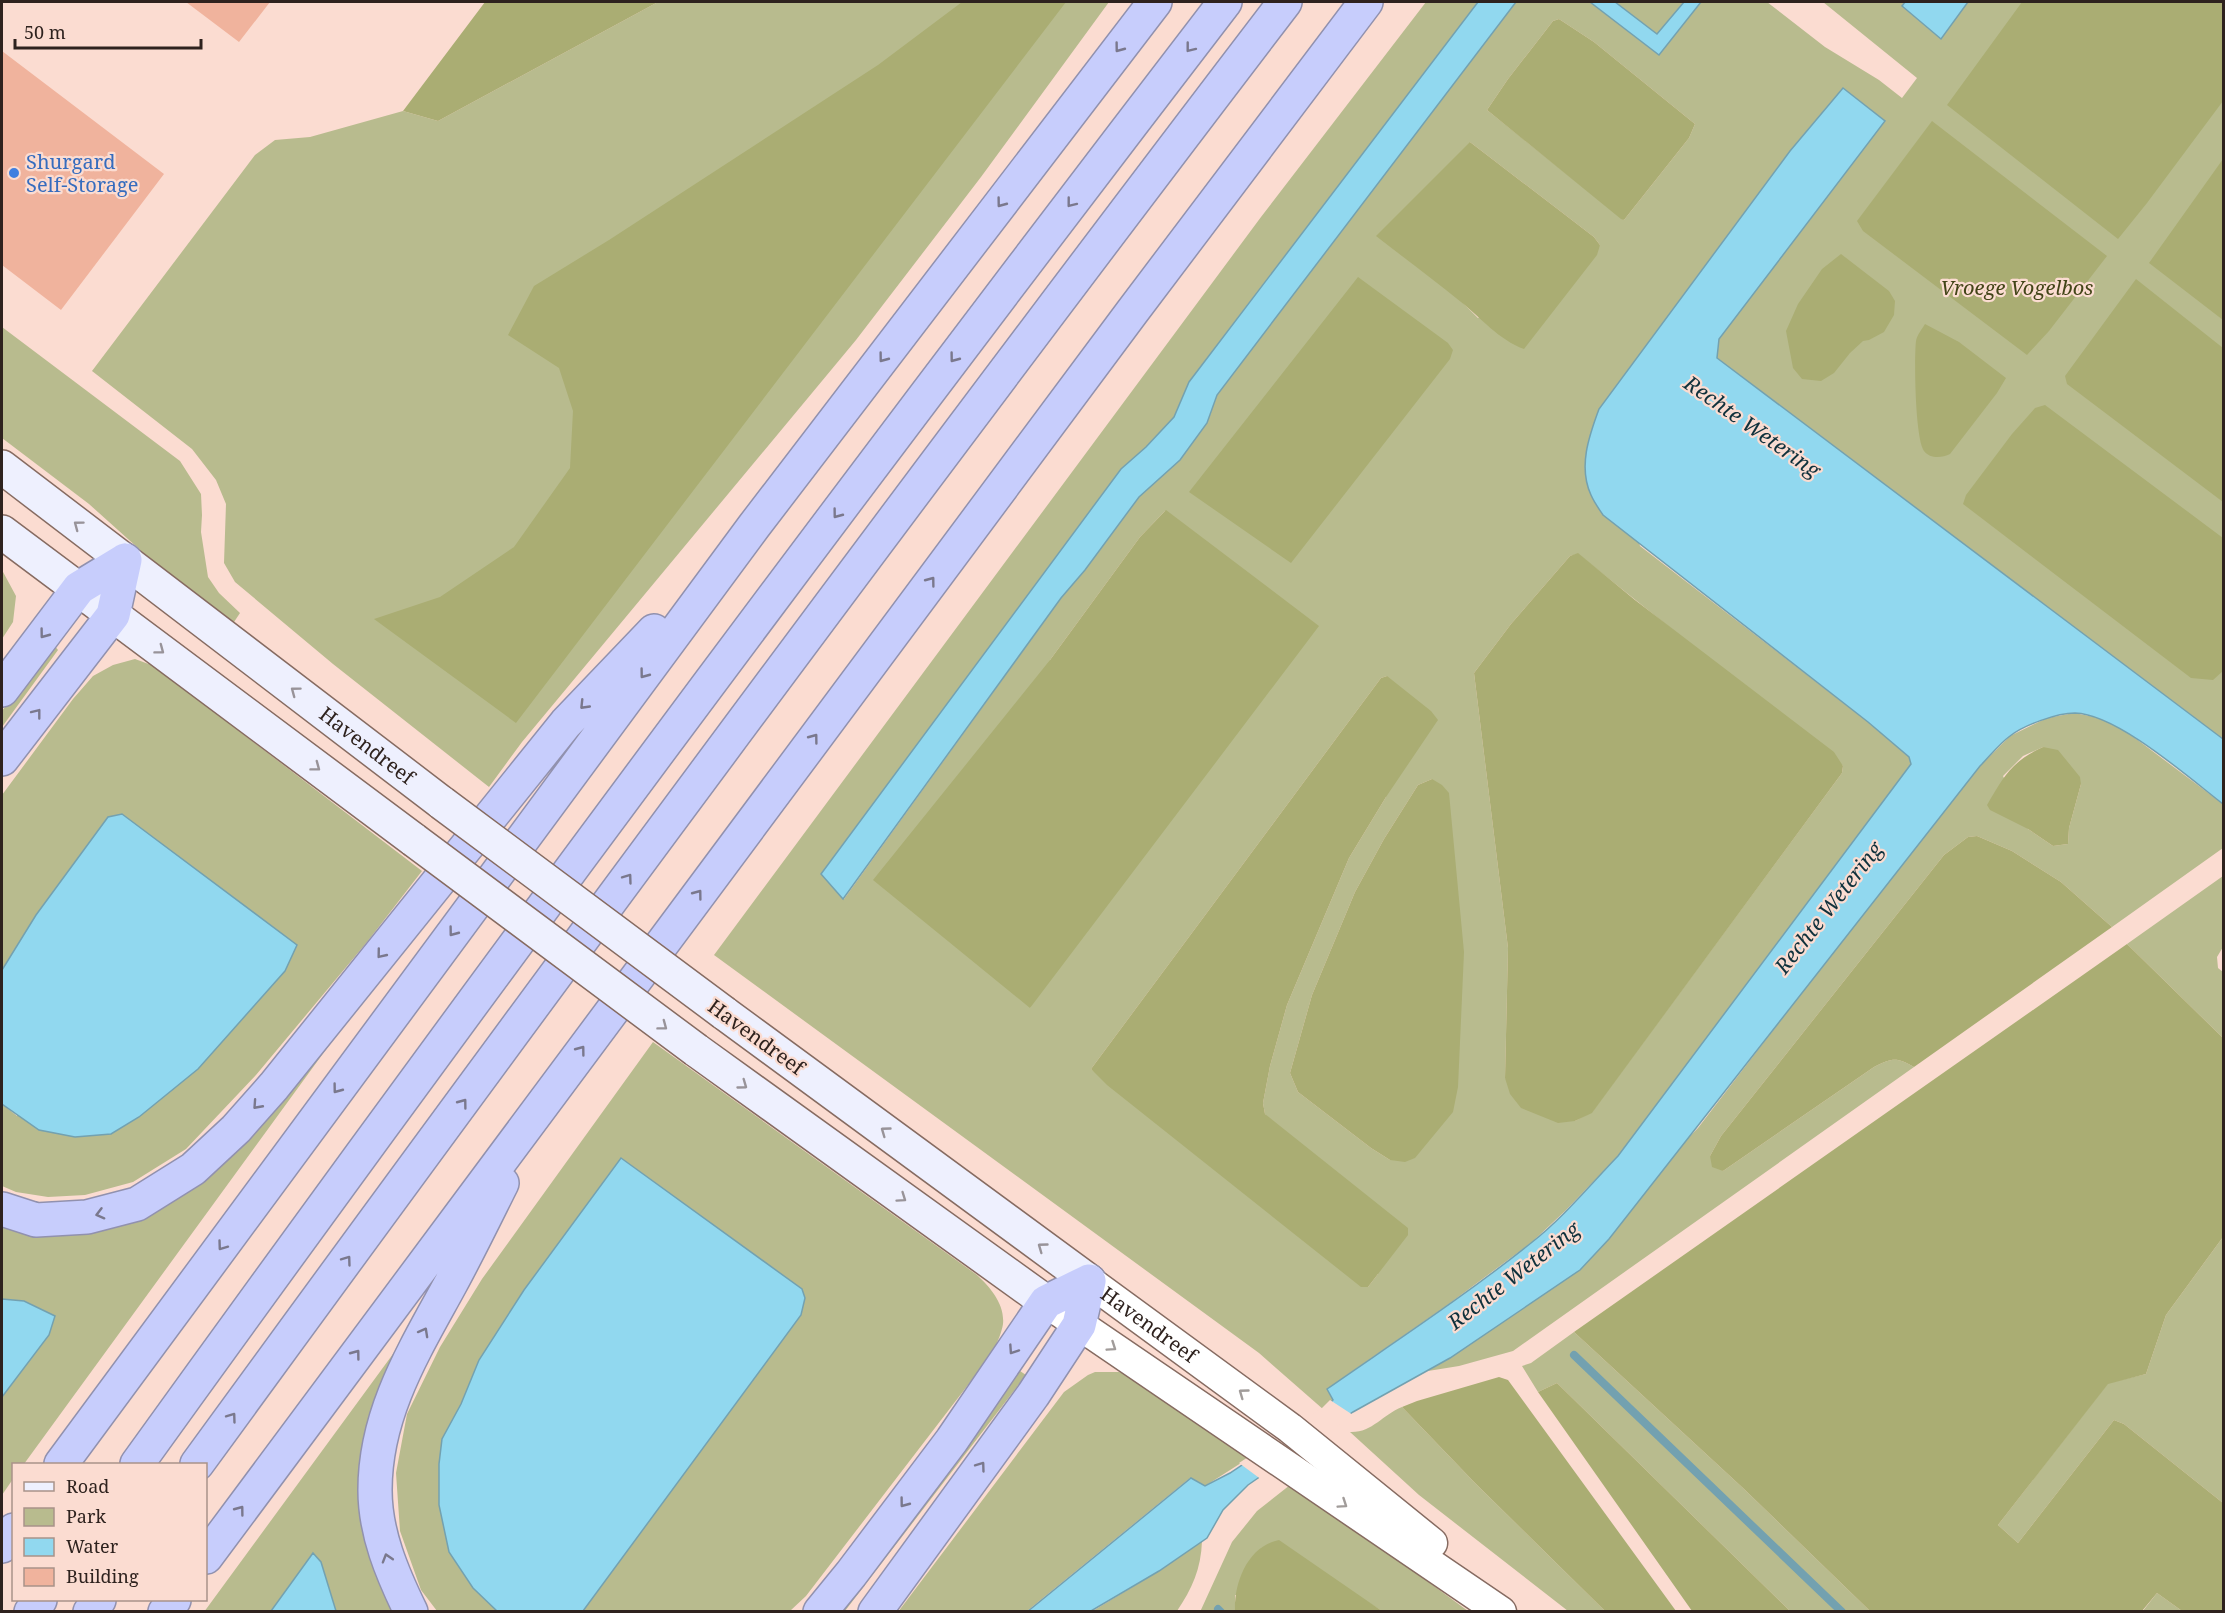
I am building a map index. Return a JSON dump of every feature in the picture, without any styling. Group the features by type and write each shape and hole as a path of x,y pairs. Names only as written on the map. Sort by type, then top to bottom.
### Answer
{"highway":[{"path":"62,1463 754,526 1155,2"},
{"path":"138,1463 357,1160 689,711 1056,222 1225,2"},
{"path":"199,1463 782,669 1081,268 1285,2"},
{"path":"207,1556 546,1097 1366,2"},
{"path":"2,1209 36,1220 87,1217 137,1204 193,1169 236,1129 274,1086 566,723 754,526"},
{"path":"2,690 79,588 125,560"},
{"path":"2,759 113,615 125,560"},
{"path":"411,1611 392,1573 380,1533 375,1490 379,1445 385,1422 391,1400 409,1361 546,1097"},
{"path":"820,1611 851,1574 952,1440 1046,1302 1089,1281"},
{"path":"875,1611 1033,1395 1079,1325 1089,1281"},
{"path":"2,1546 12,1533"}],"main road":[{"name":"Havendreef","path":"2,467 442,803 1089,1281"},
{"name":"Havendreef","path":"2,532 696,1050 1046,1302"}],"street":[{"name":"Havendreef","path":"1089,1281 1290,1428 1449,1557 1507,1611"},
{"name":"Havendreef","path":"1046,1302 1501,1611"}],"green space":[{"path":"485,2 658,2 438,121 403,111"},
{"path":"658,2 1109,2 981,177 856,340 522,742 489,787 333,664 235,582 224,563 226,504 216,480 192,449 92,371 255,155 275,140 310,137 403,111 438,121"},
{"path":"962,2 1066,2 516,723 374,619 440,597 514,547 570,468 573,411 559,368 508,335 534,286 609,240 878,65"},
{"name":"Vroege Vogelbos","path":"1426,2 1478,2 1189,382 1174,417 1146,447 1121,469 821,874 844,899 1061,598 1085,570 1139,497 1180,460 1207,423 1217,395 1516,2 1590,2 1659,55 1701,2 1767,2 1825,47 1879,80 1902,98 1917,78 1823,2 1905,2 1902,6 1941,38 1968,2 2223,2 2223,739 1717,358 1718,339 1884,120 1843,88 1790,151 1599,409 1640,546 1868,722 1909,757 1911,764 1618,1156 1532,1242 1446,1306 1327,1389 1333,1400 1324,1410 1259,1353 714,955 1261,217","holes":["1559,19 1594,42 1695,124 1689,138 1624,220 1487,110 1553,21","1470,142 1594,237 1600,245 1478,318 1463,303","1165,511 1030,1008 1050,660 1140,537","1578,554 1843,766 1842,773 1592,1112 1575,1121 1505,1078 1508,948 1474,673 1511,624 1570,556","1387,676 1386,797 1349,858 1287,1005 1270,1066 1263,1103 1265,1114 1378,1274 1368,1287 1091,1069 1381,678","1432,779 1390,1160 1298,1092 1290,1073 1312,995 1355,892 1384,839 1418,785"]},
{"path":"1615,2 1684,2 1657,35"},
{"path":"2022,2 2223,2 2223,101 2118,239 1947,105"},
{"path":"1559,19 1594,42 1695,124 1689,138 1624,220 1487,110 1553,21"},
{"name":"Vroege Vogelbos","path":"1932,121 2107,256 2049,331 2027,355 1863,231 1857,221"},
{"path":"1470,142 1594,237 1600,245 1597,255 1524,349 1498,334 1450,293 1376,236"},
{"path":"2223,159 2223,320 2149,263"},
{"path":"1841,254 1889,291 1895,301 1894,315 1884,332 1863,341 1834,373 1821,381 1802,379 1793,368 1786,331 1798,304 1822,269"},
{"path":"1358,277 1448,343 1453,350 1450,359 1291,563 1189,492"},
{"path":"2136,279 2223,348 2223,502 2067,384 2065,376"},
{"path":"1925,324 1959,342 2006,378 1950,454 1940,457 1933,457 1924,451 1919,431 1915,350 1918,334"},
{"path":"2,327 180,461 201,494 201,532 208,577 219,593 240,613 230,628 89,504 2,438"},
{"path":"2045,405 2223,538 2223,671 2213,680 2191,678 1963,504 1966,495 2012,434 2035,408"},
{"path":"1166,510 1319,626 1030,1008 873,880 1050,660 1140,537"},
{"path":"1578,553 1635,600 1834,752 1843,766 1842,773 1592,1113 1575,1121 1558,1123 1521,1108 1510,1094 1505,1078 1508,948 1474,673 1511,624 1570,556"},
{"path":"2,570 16,596 13,622 2,639"},
{"path":"53,644 58,650 2,727 2,711"},
{"path":"135,659 154,666 422,871 367,942 256,1075 186,1149 133,1182 85,1195 48,1197 16,1192 2,1186 2,1104 17,1116 108,817 36,915 2,970 2,795 73,699 93,676 113,665"},
{"path":"1387,676 1431,711 1438,720 1386,797 1349,858 1287,1005 1270,1066 1263,1103 1265,1114 1408,1228 1408,1235 1368,1287 1361,1287 1107,1085 1091,1069 1381,678"},
{"path":"2074,713 2100,718 2127,732 2223,804 2223,848 2112,927 2061,882 2012,851 1977,836 1968,837 1944,855 1721,1136 1710,1156 1723,1171 1874,1067 1894,1060 1914,1067 1513,1351 1459,1366 1428,1371 1521,1310 1698,1128 1980,766 2010,736 2047,718","holes":["2043,747 2081,784 2069,828 2068,844 2053,846 2028,829 2003,776 2023,756"]},
{"path":"2043,747 2058,750 2080,777 2081,784 2069,828 2068,844 2053,846 2028,829 1990,810 1987,805 2010,770 2032,752"},
{"path":"1432,779 1449,793 1464,952 1458,1087 1453,1112 1415,1158 1405,1162 1390,1160 1371,1148 1298,1092 1290,1073 1312,995 1355,892 1384,839 1418,785"},
{"path":"1977,836 2012,851 2061,882 2112,927 1914,1067 1894,1060 1874,1067 1723,1171 1712,1167 1710,1156 1721,1136 1944,855 1968,837"},
{"path":"2223,876 2223,947 2217,957 2218,968 2223,972 2223,1038 2127,944"},
{"path":"421,919 25,1463 12,1463 12,1480 2,1495 2,1397 49,1335 55,1316 24,1301 2,1299 2,1220 148,1209"},
{"path":"2127,944 2223,1038 2223,1237 2166,1315 2146,1374 2108,1384 1998,1525 2018,1543 2114,1420 2124,1424 2223,1503 2223,1611 2182,1611 2157,1593 2142,1611 1870,1611 1744,1489 1574,1332"},
{"path":"653,1042 977,1275 991,1291 1002,1310 1002,1327 994,1351 806,1596 790,1611 583,1611 801,1315 805,1298 621,1158 524,1290 479,1360 461,1404 442,1439 473,1588 497,1611 437,1611 421,1590 400,1531 396,1473 407,1414 440,1347 482,1279"},
{"path":"2223,1237 2223,1503 2124,1424 2114,1420 2018,1543 1998,1525 2108,1383 2146,1374 2166,1315"},
{"path":"423,1313 371,1439 400,1611 336,1611 321,1562 313,1553 271,1611 204,1612"},
{"path":"1574,1332 1744,1489 1870,1611 1790,1611 1557,1383 1538,1392 1522,1366 1531,1363"},
{"path":"1017,1369 1026,1375 845,1611 830,1612"},
{"path":"1095,1372 1119,1372 1148,1383 1252,1456 1205,1486 1190,1478 1027,1611 898,1612 1064,1392"},
{"path":"1499,1377 1508,1380 1676,1611 1605,1611 1475,1483 1402,1407"},
{"path":"1557,1383 1790,1611 1692,1611 1538,1392"},
{"path":"1402,1407 1475,1483 1605,1611 1568,1611 1419,1495 1350,1432 1365,1430"},
{"path":"1290,1485 1344,1520 1468,1611 1382,1611 1358,1596 1235,1595 1235,1611 1200,1612 1232,1542 1257,1511"},
{"path":"1279,1540 1382,1611 1235,1611 1240,1577 1251,1557 1268,1544"},
{"path":"1202,1541 1195,1578 1177,1611 1091,1612 1159,1571"},
{"path":"2157,1593 2182,1611 2142,1612"}],"water":[{"path":"1478,2 1516,2 1217,395 1207,423 1180,460 1139,497 1085,570 1061,598 843,899 821,874 1121,469 1146,447 1174,417 1189,382"},
{"path":"1590,2 1615,2 1657,34 1684,2 1701,2 1659,55"},
{"path":"1905,2 1968,2 1941,39 1902,6"},
{"name":"Rechte Wetering","path":"1843,88 1885,121 1719,339 1717,358 2223,739 2223,804 2152,749 2111,724 2092,716 2075,713 2059,715 2016,732 1980,766 1609,1239 1580,1270 1450,1358 1353,1412 1248,1485 1223,1510 1207,1538 1159,1571 1091,1611 1027,1612 1191,1478 1205,1486 1230,1473 1324,1410 1333,1400 1327,1389 1481,1281 1554,1223 1618,1156 1911,764 1909,757 1868,722 1603,515 1591,495 1585,474 1586,452 1599,409 1790,151"},
{"path":"122,814 297,945 285,971 198,1069 139,1117 111,1134 75,1137 39,1130 2,1104 2,970 36,915 108,817"},
{"path":"621,1158 802,1289 805,1298 801,1315 583,1611 497,1611 473,1588 449,1552 439,1505 439,1464 442,1439 461,1404 479,1360 524,1290"},
{"path":"2,1299 24,1301 55,1316 49,1335 2,1397"},
{"path":"313,1553 321,1562 336,1611 271,1611"}],"pier":[{"path":"1330,1400 1353,1415 1262,1480 1239,1463 1322,1408"}],"building":[{"path":"186,2 270,2 239,42"},
{"path":"2,51 164,174 61,310 2,265"}],"waterway":[{"path":"1574,1355 1842,1612"},
{"path":"1218,1609 1221,1612"}],"place":[{"name":"Shurgard Self-Storage","path":"14,173"}]}
